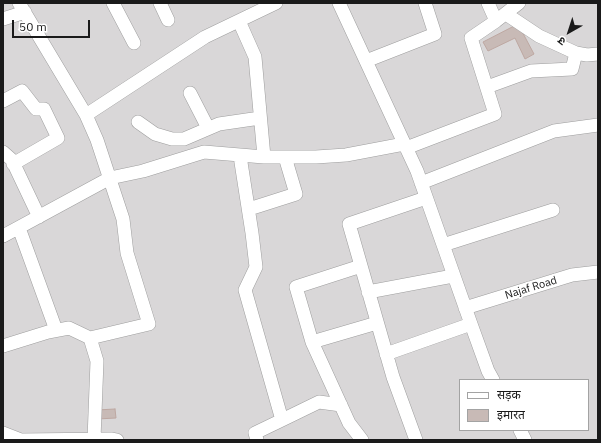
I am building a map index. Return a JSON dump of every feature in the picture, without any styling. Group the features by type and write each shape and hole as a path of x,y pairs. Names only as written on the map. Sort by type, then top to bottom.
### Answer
{"street":[{"path":"113,3 134,43"},
{"path":"160,3 168,20"},
{"path":"86,115 204,37 276,3"},
{"path":"339,3 421,183 453,276 488,371 492,379"},
{"path":"366,61 435,34 425,3"},
{"path":"488,3 501,18 539,36 576,53 587,55 598,54"},
{"path":"3,236 110,178 143,171 204,152 264,157 346,155 405,146 495,114 471,38 520,3"},
{"path":"3,19 22,8 86,115 97,140 123,219 127,253 149,324 90,338 69,328 56,330 3,346"},
{"path":"239,20 255,57 264,157"},
{"path":"487,87 531,71 572,69 576,53"},
{"path":"3,101 22,91 36,109 44,109 58,138 13,164"},
{"path":"190,93 208,128"},
{"path":"138,122 155,134 172,139 184,139 219,124 260,118"},
{"path":"421,183 554,131 598,125"},
{"path":"3,152 12,160 39,217"},
{"path":"240,156 249,209 256,267 245,290 282,420"},
{"path":"249,209 296,194 285,157"},
{"path":"416,440 393,377 349,224 426,198"},
{"path":"443,245 553,210"},
{"path":"19,228 56,330"},
{"path":"361,266 296,287 312,342 349,423 362,440"},
{"name":"Najaf Road","path":"465,308 572,275 598,272"},
{"path":"368,292 453,276"},
{"path":"312,342 377,323"},
{"path":"386,354 471,324"},
{"path":"90,338 97,361 94,439"},
{"path":"257,440 255,433 319,402 341,405"},
{"path":"520,431 525,440"},
{"path":"3,433 21,440 117,440"}],"shaded area":[{"path":"3,3 598,3 598,440 17,440 3,437"}],"building":[{"path":"518,24 534,54 525,59 515,38 488,51 483,42"},
{"path":"115,409 116,418 97,419 97,410"}]}
